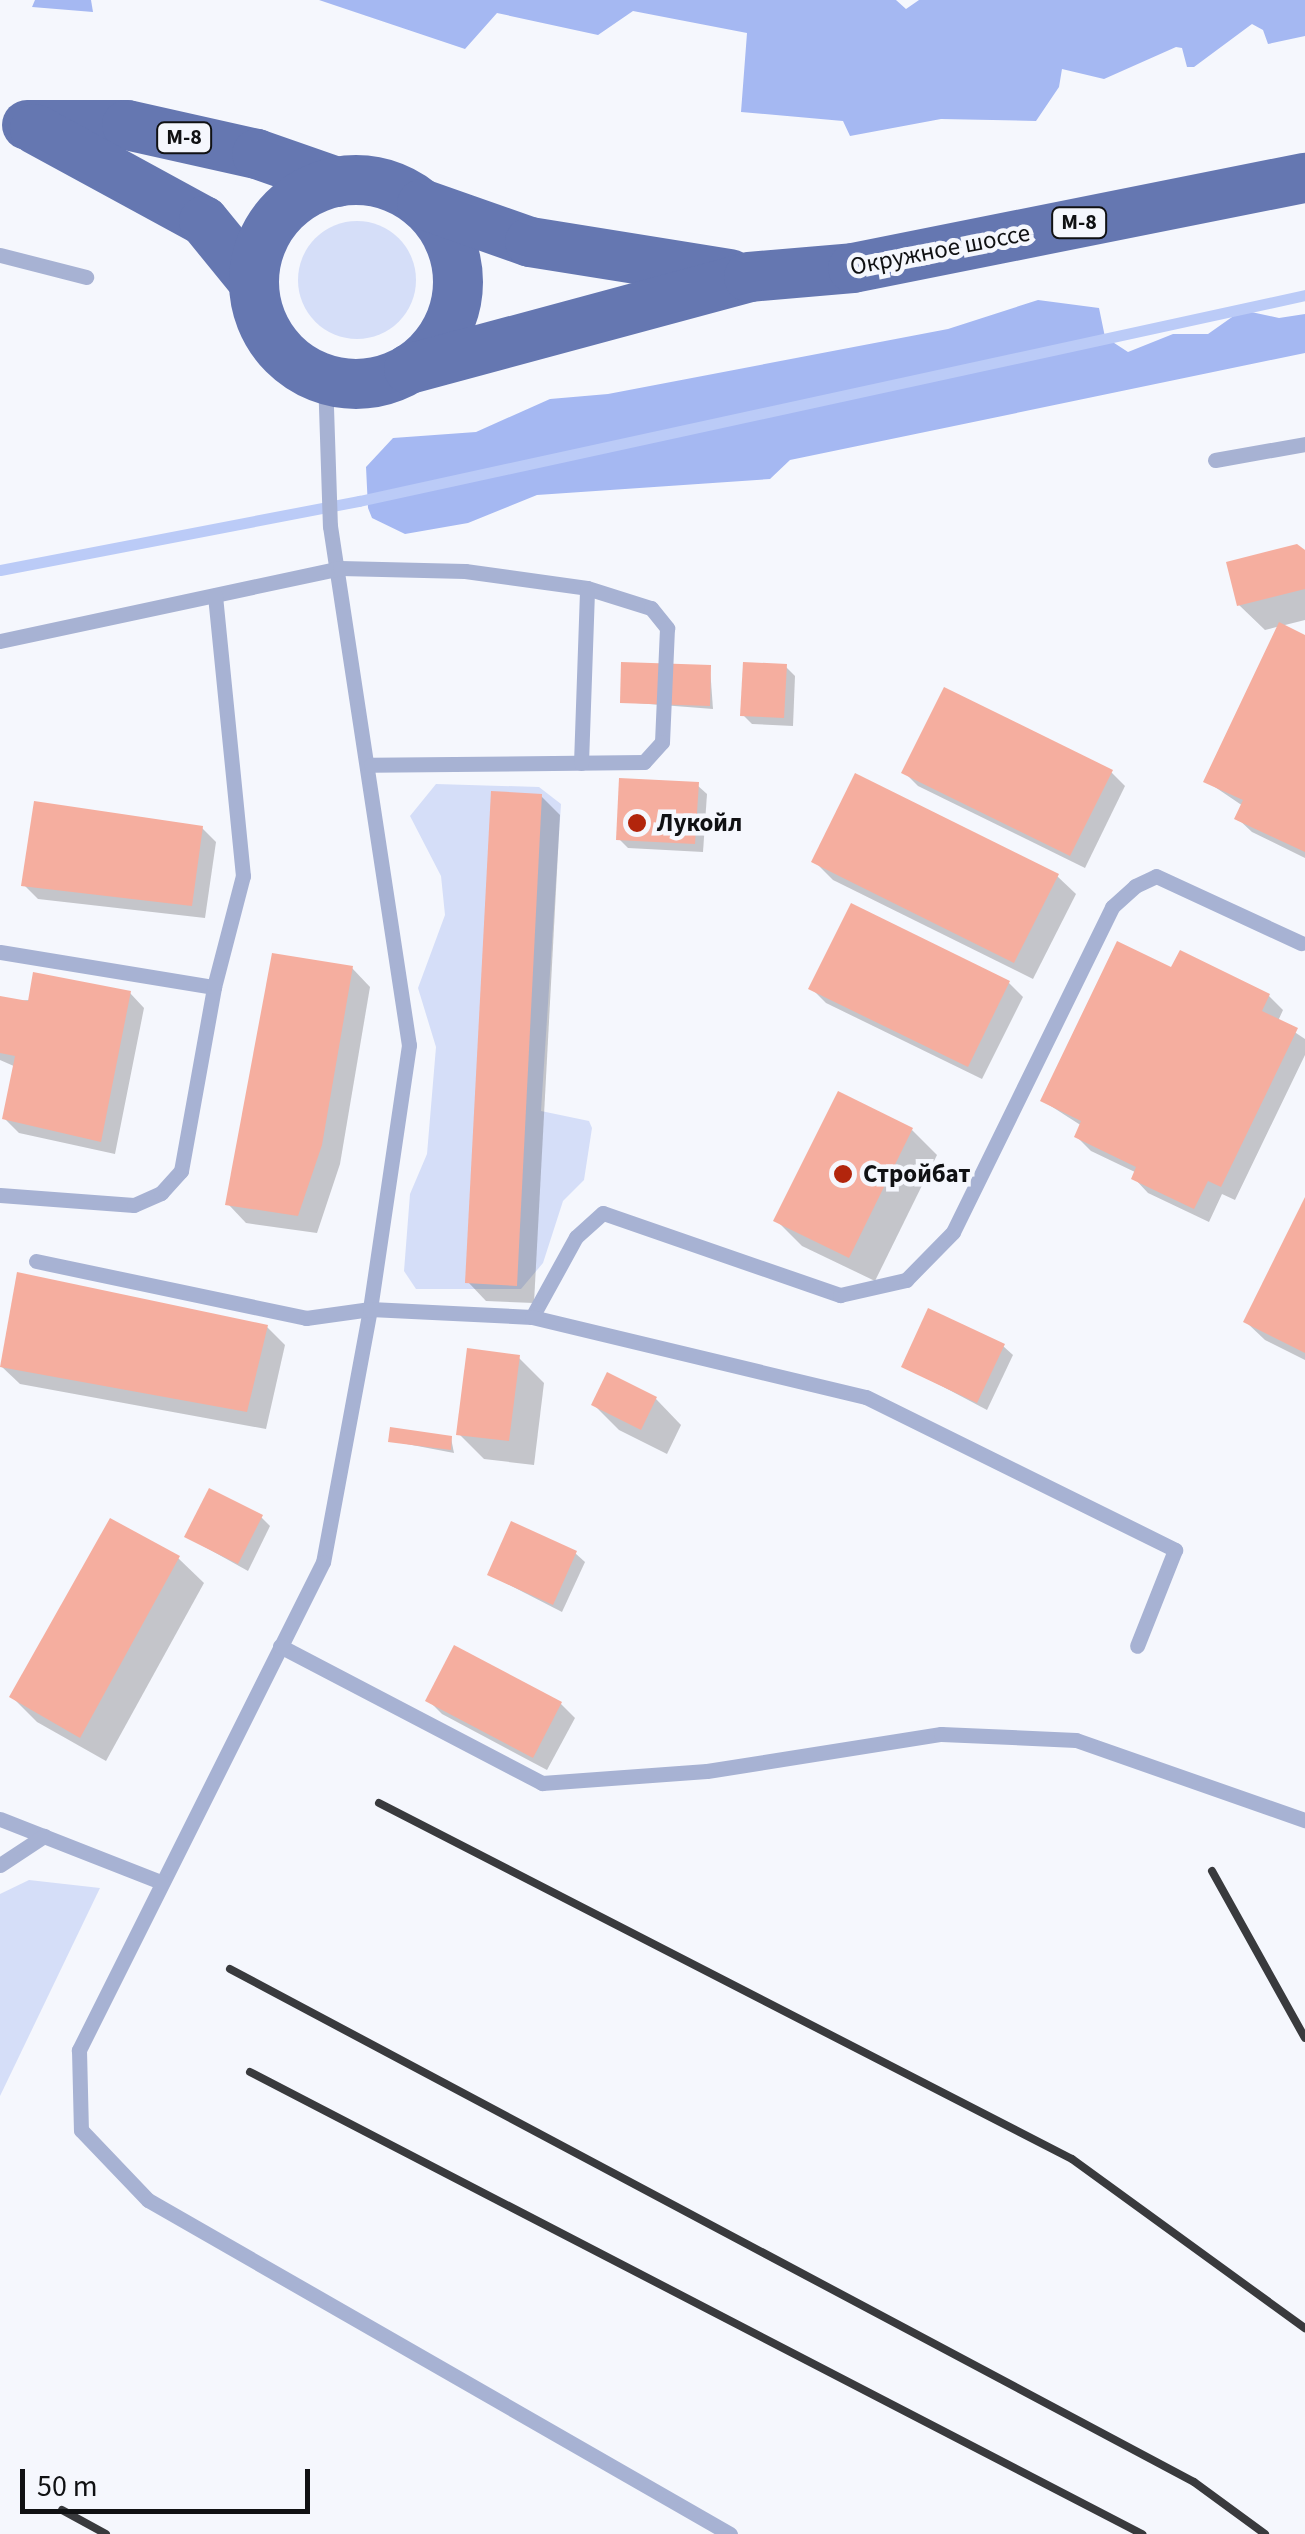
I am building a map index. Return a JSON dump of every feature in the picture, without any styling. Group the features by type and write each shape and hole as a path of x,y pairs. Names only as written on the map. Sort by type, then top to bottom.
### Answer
{"main road":[{"name":"М-8","path":"14,122 127,125 257,154 336,182"},
{"name":"М-8","path":"14,122 204,221 253,281"},
{"name":"Окружное шоссе","path":"409,369 750,278 853,268 1305,178"},
{"path":"336,182 383,186 422,204 449,237 459,300 442,340 409,369 368,382 325,377 273,341 253,281 264,236 276,216 294,200 336,182"},
{"name":"Окружное шоссе","path":"422,204 530,242 750,278"}],"lane":[{"path":"0,255 86,277"},
{"path":"325,377 325,480 330,526 371,765 409,1045 370,1309 323,1562 80,2050 81,2130 148,2200 730,2534"},
{"path":"1216,460 1305,444"},
{"path":"0,641 340,568 465,571 587,588 651,608 667,628 662,742 644,762 371,765"},
{"path":"581,763 587,588"},
{"path":"0,1194 134,1204 161,1194 181,1170 214,987 243,876 216,595"},
{"path":"532,1317 576,1238 604,1213 840,1295 906,1280 954,1232 1112,907 1136,886 1156,876 1301,943"},
{"path":"0,952 214,987"},
{"path":"36,1261 306,1318 370,1309 532,1317 866,1397 1176,1550 1137,1646"},
{"path":"280,1646 542,1782 706,1770 941,1734 1076,1740 1305,1820"},
{"path":"0,1818 161,1882"},
{"path":"0,1865 44,1836"}],"shaded area":[{"path":"35,0 91,0 93,12 32,7"},
{"path":"319,0 896,0 906,9 919,0 1305,0 1305,36 1268,44 1263,30 1252,24 1194,67 1187,67 1182,48 1176,47 1104,79 1062,69 1059,87 1036,121 941,119 850,136 843,121 741,112 747,33 633,11 598,35 497,13 465,49"},
{"path":"357,221 390,231 406,247 416,280 406,313 390,329 357,339 324,329 308,313 298,280 308,247 324,231"},
{"path":"1038,300 1099,308 1105,337 1128,352 1173,334 1208,334 1242,310 1279,318 1305,314 1305,353 790,460 770,479 537,495 468,523 405,534 372,518 368,508 366,467 393,438 476,432 550,399 608,394 948,329"},
{"path":"436,784 539,787 561,804 541,1111 589,1121 592,1128 584,1180 563,1201 543,1263 521,1289 416,1289 404,1271 410,1194 427,1154 436,1047 418,988 445,915 441,876 410,816"},
{"path":"29,1880 100,1888 0,2096 0,1894"}],"building":[{"path":"1297,544 1305,550 1305,589 1237,606 1226,562"},
{"path":"1279,622 1305,635 1305,852 1234,819 1243,800 1203,782"},
{"path":"621,662 711,665 710,706 620,703"},
{"path":"743,662 787,664 784,718 740,716"},
{"path":"944,687 1113,770 1070,856 901,773"},
{"path":"855,773 1059,874 1014,963 811,862"},
{"path":"619,778 699,782 695,844 616,840"},
{"path":"491,791 542,794 517,1286 465,1283"},
{"path":"34,801 203,826 192,906 21,886"},
{"path":"851,903 1010,981 968,1067 808,989"},
{"path":"1117,941 1171,967 1180,950 1270,994 1262,1011 1298,1028 1221,1187 1208,1181 1194,1209 1131,1179 1136,1167 1074,1137 1081,1121 1040,1101"},
{"path":"272,953 353,966 322,1145 298,1216 225,1205"},
{"path":"33,972 131,991 101,1142 2,1119 15,1056 0,1053 0,996 28,1001"},
{"name":"Стройбат","path":"838,1091 913,1128 849,1258 773,1221"},
{"path":"1305,1197 1305,1353 1243,1322"},
{"path":"17,1272 268,1325 247,1412 0,1367"},
{"path":"928,1308 1005,1344 977,1403 901,1367"},
{"path":"467,1348 520,1355 509,1441 456,1435"},
{"path":"607,1372 657,1397 641,1430 591,1405"},
{"path":"390,1427 452,1436 451,1450 388,1442"},
{"path":"209,1488 263,1515 238,1564 184,1537"},
{"path":"110,1518 180,1556 80,1738 9,1697"},
{"path":"511,1521 577,1551 553,1605 487,1575"},
{"path":"454,1645 562,1702 533,1758 425,1701"}],"waterway":[{"path":"0,570 359,501 1305,295"}],"railway":[{"path":"379,1803 1072,2159 1305,2328"},
{"path":"1212,1871 1305,2038"},
{"path":"230,1969 1194,2482 1265,2534"},
{"path":"250,2072 1142,2534"},
{"path":"62,2510 106,2534"}],"place":[{"name":"Лукойл","path":"637,823"},
{"name":"Стройбат","path":"843,1174"}]}
